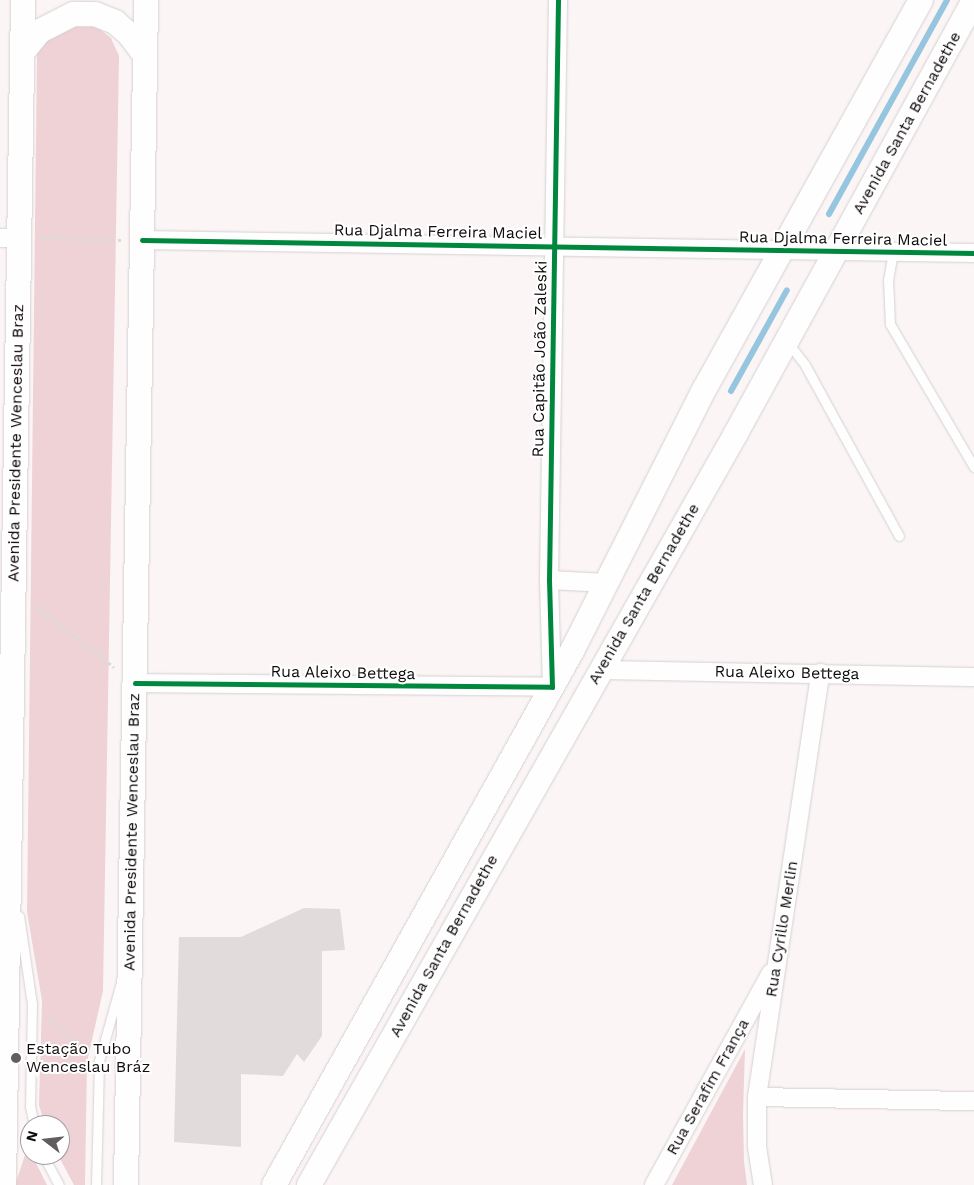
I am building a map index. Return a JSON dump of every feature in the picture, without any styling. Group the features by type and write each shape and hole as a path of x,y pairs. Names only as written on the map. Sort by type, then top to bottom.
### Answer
{"main road":[{"name":"Avenida Presidente Wenceslau Braz","path":"4,1185 3,1068 9,854 7,589 10,238 22,53 23,0"},
{"name":"Avenida Presidente Wenceslau Braz","path":"126,1185 146,0"},
{"name":"Avenida Santa Bernadethe","path":"274,1185 552,688 706,388 921,0"},
{"name":"Avenida Santa Bernadethe","path":"309,1185 971,11"},
{"path":"22,53 40,31 74,14 95,14 115,22 129,34 145,55"}],"street":[{"name":"Rua Capitão João Zaleski","path":"552,688 550,580 558,0"},
{"name":"Rua Djalma Ferreira Maciel","path":"142,240 974,254"},
{"path":"550,580 607,583"},
{"name":"Rua Aleixo Bettega","path":"600,670 974,677"},
{"name":"Rua Cyrillo Merlin","path":"763,1185 757,1146 756,1097 820,673"},
{"name":"Rua Aleixo Bettega","path":"135,683 552,688"},
{"name":"Rua Serafim França","path":"654,1185 776,964"},
{"path":"756,1097 974,1101"}],"lane":[{"path":"893,252 888,280 890,324 974,467"},
{"path":"787,340 804,365 900,536"},
{"path":"9,854 32,1004 30,1106 32,1115"},
{"path":"96,1185 99,1061 130,950"},
{"path":"48,1165 58,1185"}],"path":[{"path":"10,238 142,240"},
{"path":"7,589 135,683"},
{"path":"32,1004 99,1061"}],"shaded area":[{"path":"67,27 97,27 111,38 119,56 103,991 87,1062 85,1185 74,1185 63,1165 70,1165 70,1115 42,1115 39,1105 42,1001 27,912 37,53 46,36"},
{"path":"745,1049 743,1114 744,1161 747,1185 672,1185"},
{"path":"22,1165 37,1165 47,1185 15,1185"}],"building":[{"path":"304,908 340,909 345,950 322,951 322,1036 304,1062 297,1054 283,1076 241,1074 241,1147 174,1142 179,937 241,937"}],"waterway":[{"path":"829,214 947,0"},
{"path":"731,391 787,290"}],"cycle path":[{"path":"135,683 552,687 549,580 558,0"},
{"path":"142,240 974,253"}],"place":[{"name":"Estação Tubo Wenceslau Bráz","path":"16,1058"}]}
